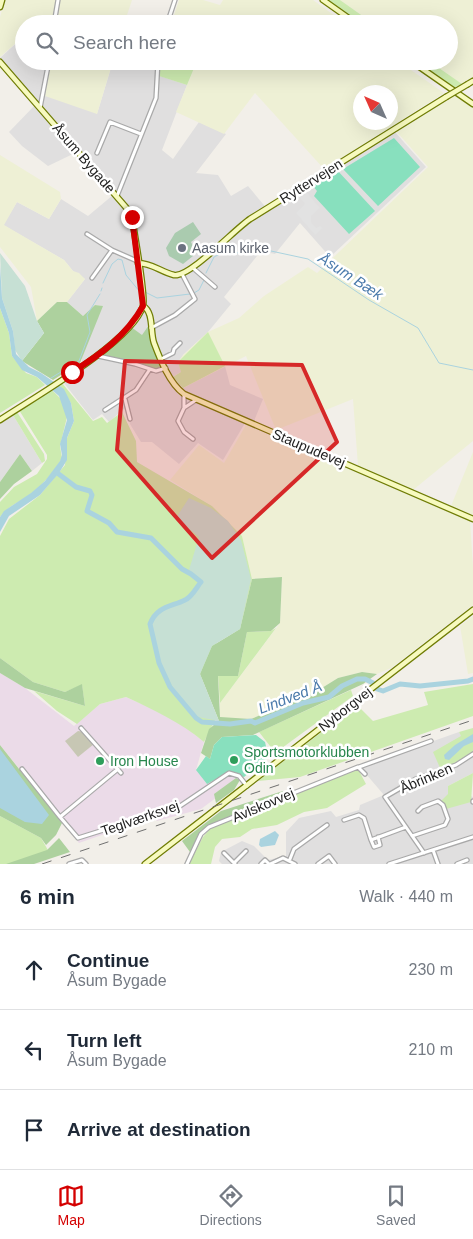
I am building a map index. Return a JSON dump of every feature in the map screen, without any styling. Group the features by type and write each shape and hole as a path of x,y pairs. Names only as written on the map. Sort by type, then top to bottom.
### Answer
{"street":[{"path":"0,7 2,0"},
{"path":"56,15 58,0"},
{"path":"170,15 175,0"},
{"path":"323,0 345,15"},
{"name":"Åsum Bygade","path":"0,62 117,196 132,217 143,306"},
{"path":"40,108 47,70"},
{"path":"117,196 156,98 158,70"},
{"path":"425,70 473,104"},
{"name":"Ryttervejen","path":"182,274 193,268 231,233 250,219 471,82"},
{"path":"97,153 110,122 141,134"},
{"path":"87,234 112,250 138,262 160,268 174,275 182,274 193,293 194,301 159,326 151,328"},
{"path":"92,278 112,250"},
{"path":"193,268 215,287"},
{"path":"0,420 98,356 120,337 143,306"},
{"name":"Staupudevej","path":"143,306 148,310 154,343 161,359 173,384 184,394 473,519"},
{"path":"161,359 173,354 174,349 180,343"},
{"path":"98,356 158,372 166,368"},
{"path":"105,410 125,399 140,385 150,369"},
{"path":"184,394 184,408 178,421 184,432 193,439"},
{"path":"125,399 130,419"},
{"path":"184,408 196,399"},
{"name":"Nyborgvej","path":"145,864 473,610"},
{"path":"81,728 122,774"},
{"name":"Avlskovvej","path":"186,864 201,834 209,827 358,767 431,741"},
{"name":"Åbrinken","path":"424,853 385,797 416,779 456,765 473,754"},
{"path":"358,767 365,774"},
{"name":"Teglværksvej","path":"22,769 75,836 80,838 180,806 229,773 239,776 246,786"},
{"path":"60,817 118,769"},
{"name":"Åbrinken","path":"412,836 445,825 448,819 442,804 438,802 422,807 418,811"},
{"path":"344,820 359,815 364,818 374,846 380,845 378,837"},
{"path":"290,859 294,849 327,825"},
{"path":"371,840 406,827"},
{"path":"389,864 473,837"},
{"path":"433,850 437,864"},
{"path":"224,853 234,863 246,851"},
{"path":"319,864 329,856 335,864"},
{"path":"261,864 265,860 269,864 273,859 283,858 290,859 295,864"},
{"path":"69,864 82,860 85,864"},
{"path":"457,864 467,860"}],"highlighted area":[{"path":"125,361 302,365 337,442 212,558 117,450"}],"shaded area":[{"path":"5,0 56,0 54,15 15,15 15,44 0,57 0,17"},
{"path":"59,0 132,0 127,15 56,15"},
{"path":"179,0 203,0 220,5 223,0 313,0 334,15 174,15"},
{"path":"340,0 473,0 473,77 462,84 442,70 458,70 458,15 361,15"},
{"path":"15,44 15,70 58,70 97,114 110,70 160,70 160,76 187,85 162,150 173,159 199,122 226,134 196,173 218,175 231,196 248,186 268,210 395,132 426,167 330,257 300,223 275,254 261,251 224,297 231,304 208,332 183,355 181,372 173,377 183,388 225,366 230,385 263,399 252,426 245,423 223,460 198,443 179,464 152,442 141,442 130,424 126,407 109,422 102,414 93,420 64,383 82,370 82,357 102,306 95,305 83,316 67,302 85,279 73,271 64,260 3,225 17,202 49,219 61,199 88,216 113,195 75,153 48,166 22,146 9,132 38,102 0,58"},
{"path":"49,70 110,70 97,114 45,96"},
{"path":"193,70 411,70 444,93 398,122 398,85 353,85 353,130 386,130 324,169 255,93 224,134 176,112"},
{"path":"455,95 473,108 473,441 413,490 358,466 353,399 276,430 246,356 183,388 173,377 181,372 178,362 183,355 208,332 239,318 264,296 308,267 317,273 428,167 396,131"},
{"path":"0,155 60,192 61,199 49,219 17,202 4,225 64,260 73,271 79,273 85,279 67,302 57,302 37,321 31,287 0,247"},
{"path":"303,188 320,208 311,216 311,222 316,228 320,226 323,228 315,235 296,213 305,204 296,193"},
{"path":"0,253 25,286 37,321 44,333 22,361 15,350 13,331 2,298"},
{"path":"13,415 42,463 32,471 20,454 0,482 0,424"},
{"path":"246,425 470,521 473,605 391,668 377,674 362,672 338,678 317,691 251,719 220,718 220,703 280,623 282,577 252,579 242,536 212,506 170,480 199,445 224,463"},
{"path":"473,452 473,516 451,506"},
{"path":"189,498 211,508 228,521 241,540 251,579 240,629 212,646 200,674 219,721 198,717 175,692 161,663 151,624 162,611 189,597 202,583 201,579 189,570 199,537 176,518"},
{"path":"473,616 473,673 468,674 460,626"},
{"path":"0,673 25,688 74,726 100,704 126,697 162,713 188,729 204,742 196,770 222,774 233,772 244,777 201,809 157,821 153,817 79,843 0,745"},
{"path":"78,731 84,732 94,744 78,757 65,741"},
{"path":"459,732 473,753 473,773 448,786 473,797 473,864 222,864 219,861 221,852 242,841 254,846 268,860 286,856 286,832 299,818 331,811 336,817 359,810 360,805 384,795 360,767"}],"green space":[{"path":"327,0 340,0 361,15 348,15"},
{"path":"159,70 193,70 187,85 159,76"},
{"path":"428,70 442,70 462,84 453,88"},
{"path":"394,138 420,167 378,206 343,169"},
{"path":"337,170 375,211 349,234 314,196 317,191 312,185"},
{"path":"193,222 201,234 191,242 194,248 193,256 183,264 169,256 166,248 175,233"},
{"path":"57,302 67,302 83,316 95,305 103,306 80,363 53,380 22,361 44,333 37,321"},
{"path":"0,308 9,333 12,356 26,373 37,377 45,385 0,413"},
{"path":"149,325 151,340 162,368 158,370 103,355 131,327 142,335"},
{"path":"208,332 225,366 183,388 173,377 181,372 178,362"},
{"path":"62,383 93,421 102,417 107,423 122,412 136,441 137,462 212,506 242,536 252,579 240,629 217,642 200,674 216,718 204,742 176,722 126,697 100,704 77,724 57,711 34,691 85,706 82,685 65,692 33,682 0,658 0,536 9,519 40,495 65,465 67,438 74,421 71,403 60,386"},
{"path":"52,390 61,399 67,417 60,446 62,458 42,484 28,496 10,507 0,517 0,502 14,487 37,474 47,459 47,455 19,410"},
{"path":"17,412 44,454 45,461 42,463 13,415"},
{"path":"20,454 32,471 14,484 0,499 0,482"},
{"path":"282,577 280,623 271,631 247,632 238,676 218,676 220,717 251,719 317,691 338,678 362,672 377,674 363,684 253,735 222,737 214,745 210,759 201,753 209,729 219,721 200,674 212,646 240,629 252,579"},
{"path":"276,628 220,703 218,675 238,676 247,632 271,631"},
{"path":"0,658 33,682 65,692 82,684 85,706 25,688 0,673"},
{"path":"473,684 473,716 300,777 258,781 357,705 373,721 428,705 424,692"},
{"path":"351,690 353,696 271,756 270,746 259,732"},
{"path":"473,728 473,753 441,770 433,752 461,736 459,732"},
{"name":"Sportsmotorklubben Odin","path":"256,735 265,742 268,755 265,760 244,777 229,772 207,784 196,770 206,756 210,759 214,745 222,737"},
{"path":"0,745 62,823 56,835 46,845 41,838 0,816"},
{"path":"358,769 366,784 327,808 304,812 277,825 252,829 240,837 222,839 215,847 211,864 189,864 203,837 210,829 292,794"},
{"path":"473,773 471,802 446,809 441,801 448,794 448,786"},
{"path":"236,778 240,780 234,790 216,803 214,794"},
{"path":"283,791 283,794 205,828 190,852 182,841 221,811"},
{"path":"0,816 41,838 49,852 12,864 0,864"},
{"path":"59,838 70,852 34,864 6,864 47,850"}],"water":[{"path":"0,265 2,298 13,331 16,354 29,367 64,389 71,403 74,421 67,438 67,460 59,473 40,495 9,516 0,532 0,517 4,511 45,481 60,461 62,455 60,444 67,420 59,396 37,377 22,370 12,356 9,333 0,308"},
{"path":"473,734 473,742 464,746 449,760 445,759 444,755 455,745"},
{"path":"0,749 49,815 42,824 25,822 0,808"},
{"path":"275,831 279,835 275,845 261,847 259,845 260,839"}],"waterway":[{"name":"Åsum Bæk","path":"206,273 214,257 224,252 258,254 271,251 308,259 369,300 418,328 439,363 473,370"},
{"name":"Åsum Bæk","path":"103,283 112,264 118,259 122,260 126,275 140,292"},
{"name":"Åsum Bæk","path":"194,293 199,290 205,278"},
{"name":"Åsum Bæk","path":"145,292 157,298 190,294"},
{"name":"Åsum Bæk","path":"51,378 79,361 90,332 87,315 100,294"},
{"name":"Lindved Å","path":"56,472 76,487 90,491 92,495 87,511 109,523 117,532 151,538 182,569 201,582 190,597 160,610 150,624 159,663 170,687 196,718 202,722 230,724 251,721 255,723 303,703 329,697 342,686 357,679 365,679 373,683"},
{"name":"Lindved Å","path":"377,689 383,691 400,684 420,686 473,679"}],"railway":[{"path":"42,864 473,720"}],"place":[{"name":"Aasum kirke","path":"182,248"},
{"name":"Sportsmotorklubben Odin","path":"234,760"},
{"name":"Iron House","path":"100,761"}],"route":[{"path":"72,372 112,345 133,322 143,306 132,217"}]}
